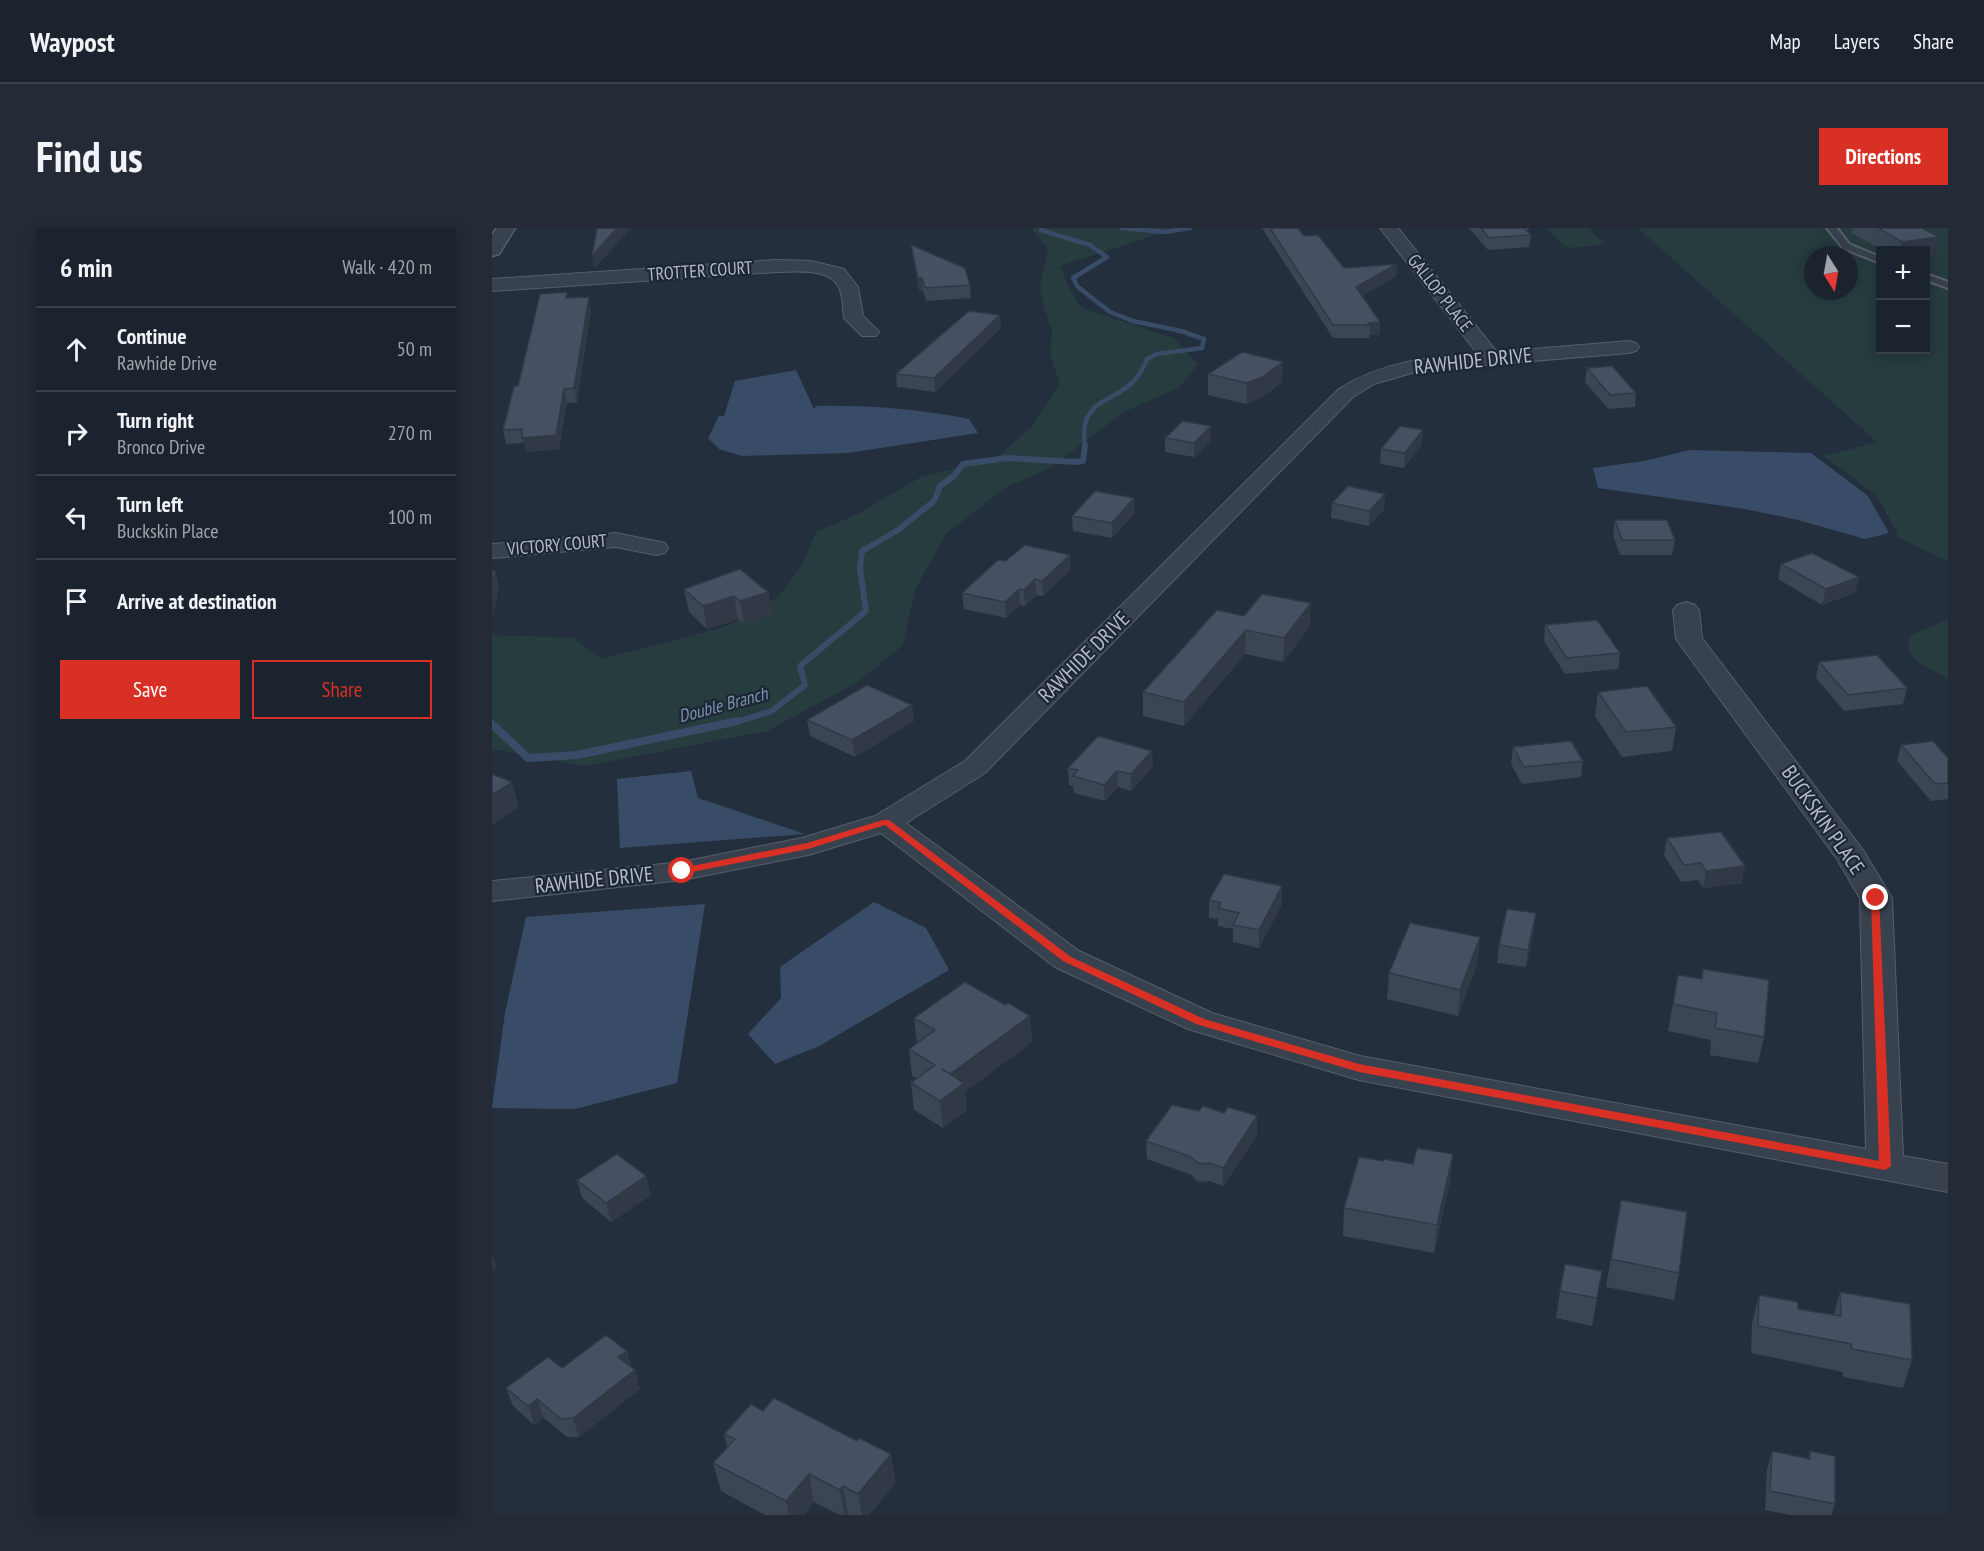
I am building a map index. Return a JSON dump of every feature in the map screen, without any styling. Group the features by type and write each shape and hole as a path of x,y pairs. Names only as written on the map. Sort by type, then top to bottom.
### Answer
{"street":[{"path":"492,250 506,228"},
{"name":"GALLOP PLACE","path":"1389,228 1491,358"},
{"name":"TROTTER COURT","path":"492,285 776,266 811,267 837,273 849,287 854,318 869,332"},
{"name":"RAWHIDE DRIVE","path":"492,891 682,871 808,846 886,822 975,766 1346,393 1367,380 1420,364 1629,347"},
{"name":"VICTORY COURT","path":"492,551 615,540 657,548"},
{"name":"BUCKSKIN PLACE","path":"1686,610 1689,639 1852,857 1876,898 1885,1166"},
{"path":"886,822 1067,959 1200,1021 1359,1068 1948,1178"}],"lane":[{"path":"1832,228 1837,239 1851,249 1876,258"},
{"path":"1930,278 1948,285"}],"green space":[{"path":"1035,228 1177,228 1060,266 1070,290 1082,308 1174,338 1198,365 1178,388 1124,412 1050,468 1006,487 946,534 915,590 903,645 858,682 767,731 585,766 492,749 492,635 573,638 602,659 727,626 778,597 803,564 816,532 856,515 921,477 996,459 1032,426 1060,384 1050,354 1052,331 1040,287 1048,248 1032,230"},
{"path":"1547,228 1588,228 1605,244 1565,247"},
{"path":"1638,228 1948,228 1948,561 1897,537 1898,533 1876,495 1824,456 1877,442"},
{"path":"1948,620 1948,678 1919,663 1908,651 1910,635"}],"water":[{"path":"796,370 814,409 816,406 855,406 931,413 969,419 978,433 848,453 742,456 719,449 708,438 719,416 724,416 735,381"},
{"path":"1690,450 1811,453 1868,496 1889,533 1865,539 1798,520 1745,509 1598,488 1593,468 1644,461"},
{"path":"691,771 698,798 805,834 620,848 617,779"},
{"path":"874,902 926,928 949,970 819,1046 775,1064 748,1034 781,998 780,967"},
{"path":"705,904 677,1083 575,1109 492,1108 505,1013 526,917"}],"building":[{"path":"597,228 617,228 592,256"},
{"path":"1270,228 1298,228 1304,236 1318,235 1344,268 1397,264 1356,287 1380,322 1368,323 1370,325 1333,325"},
{"path":"1481,228 1524,228 1531,235 1489,238"},
{"path":"1878,228 1922,228 1939,237 1902,242"},
{"path":"911,245 965,268 970,285 925,288 922,278 918,279"},
{"path":"567,292 566,298 589,297 574,388 564,389 556,435 522,438 522,429 503,430 514,386 518,386 540,294"},
{"path":"969,311 1000,315 934,378 896,374"},
{"path":"1242,352 1283,362 1262,377 1247,383 1208,374"},
{"path":"1612,366 1636,393 1610,395 1587,368"},
{"path":"1183,421 1211,426 1194,443 1165,438"},
{"path":"1400,426 1423,430 1405,453 1381,449"},
{"path":"1348,486 1385,494 1369,511 1332,503"},
{"path":"1095,491 1134,498 1112,523 1072,516"},
{"path":"1615,520 1667,520 1675,540 1622,540"},
{"path":"1025,545 1070,555 1042,581 1035,579 1024,590 1019,589 1005,602 962,593 998,560 1005,561"},
{"path":"1812,553 1859,577 1826,589 1781,564"},
{"path":"740,569 768,592 740,601 734,596 703,606 684,589"},
{"path":"492,571 495,571 492,588"},
{"path":"1262,594 1311,603 1284,638 1246,630 1184,702 1143,692 1217,610 1244,616"},
{"path":"1597,620 1620,653 1567,658 1545,625"},
{"path":"1877,655 1907,688 1848,695 1819,662"},
{"path":"867,685 912,705 852,740 807,720"},
{"path":"1647,686 1676,727 1626,732 1598,692"},
{"path":"1098,736 1152,751 1131,774 1117,771 1104,785 1073,776 1078,770 1068,768"},
{"path":"1571,741 1583,761 1524,767 1513,747"},
{"path":"1933,741 1948,758 1948,783 1935,784 1901,745"},
{"path":"492,774 512,782 492,795"},
{"path":"1721,832 1745,866 1706,871 1701,863 1684,865 1667,838"},
{"path":"1224,874 1282,886 1259,930 1233,925 1239,913 1218,908 1221,903 1209,900"},
{"path":"1507,909 1536,913 1528,950 1499,945"},
{"path":"1410,923 1480,937 1460,990 1389,973"},
{"path":"1703,969 1769,980 1764,1037 1715,1028 1717,1013 1673,1004 1678,975 1702,979"},
{"path":"965,982 1005,1005 1009,1003 1030,1016 950,1074 942,1069 964,1083 940,1101 911,1083 935,1065 909,1049 935,1030 914,1018"},
{"path":"1172,1105 1199,1111 1203,1106 1224,1113 1228,1107 1257,1116 1223,1168 1209,1163 1201,1164 1191,1157 1146,1141"},
{"path":"1417,1148 1453,1154 1437,1225 1344,1208 1359,1157 1413,1164"},
{"path":"617,1154 646,1176 606,1203 577,1180"},
{"path":"1621,1200 1687,1212 1679,1273 1611,1259"},
{"path":"1565,1264 1602,1271 1597,1298 1560,1291"},
{"path":"1840,1292 1910,1304 1912,1360 1852,1349 1851,1344 1758,1326 1759,1295 1798,1302 1798,1309 1841,1316"},
{"path":"606,1335 627,1351 618,1357 635,1370 573,1418 561,1419 537,1399 528,1406 506,1388 548,1357 562,1368"},
{"path":"774,1398 857,1441 859,1438 891,1454 858,1494 843,1486 840,1490 809,1474 786,1501 713,1463 735,1439 724,1434 751,1404 763,1411"},
{"path":"1772,1451 1810,1459 1810,1451 1835,1456 1835,1504 1770,1491"}],"waterway":[{"name":"Double Branch","path":"1043,228 1041,230 1090,245 1107,257 1073,278 1078,287 1110,312 1133,321 1181,331 1204,339 1202,348 1157,354 1147,359 1133,382 1100,404 1087,418 1085,446"},
{"name":"Double Branch","path":"1122,228 1165,232 1190,228"},
{"name":"Double Branch","path":"733,723 772,711 805,685 800,666 866,611 860,568 862,551 898,530 934,501 940,486 954,476 963,464 1008,458 1083,461 1085,446"},
{"name":"Double Branch","path":"492,724 528,758 577,755 738,721"}],"route":[{"path":"682,871 808,846 886,822 1067,959 1200,1021 1359,1068 1885,1166 1876,898"}]}
